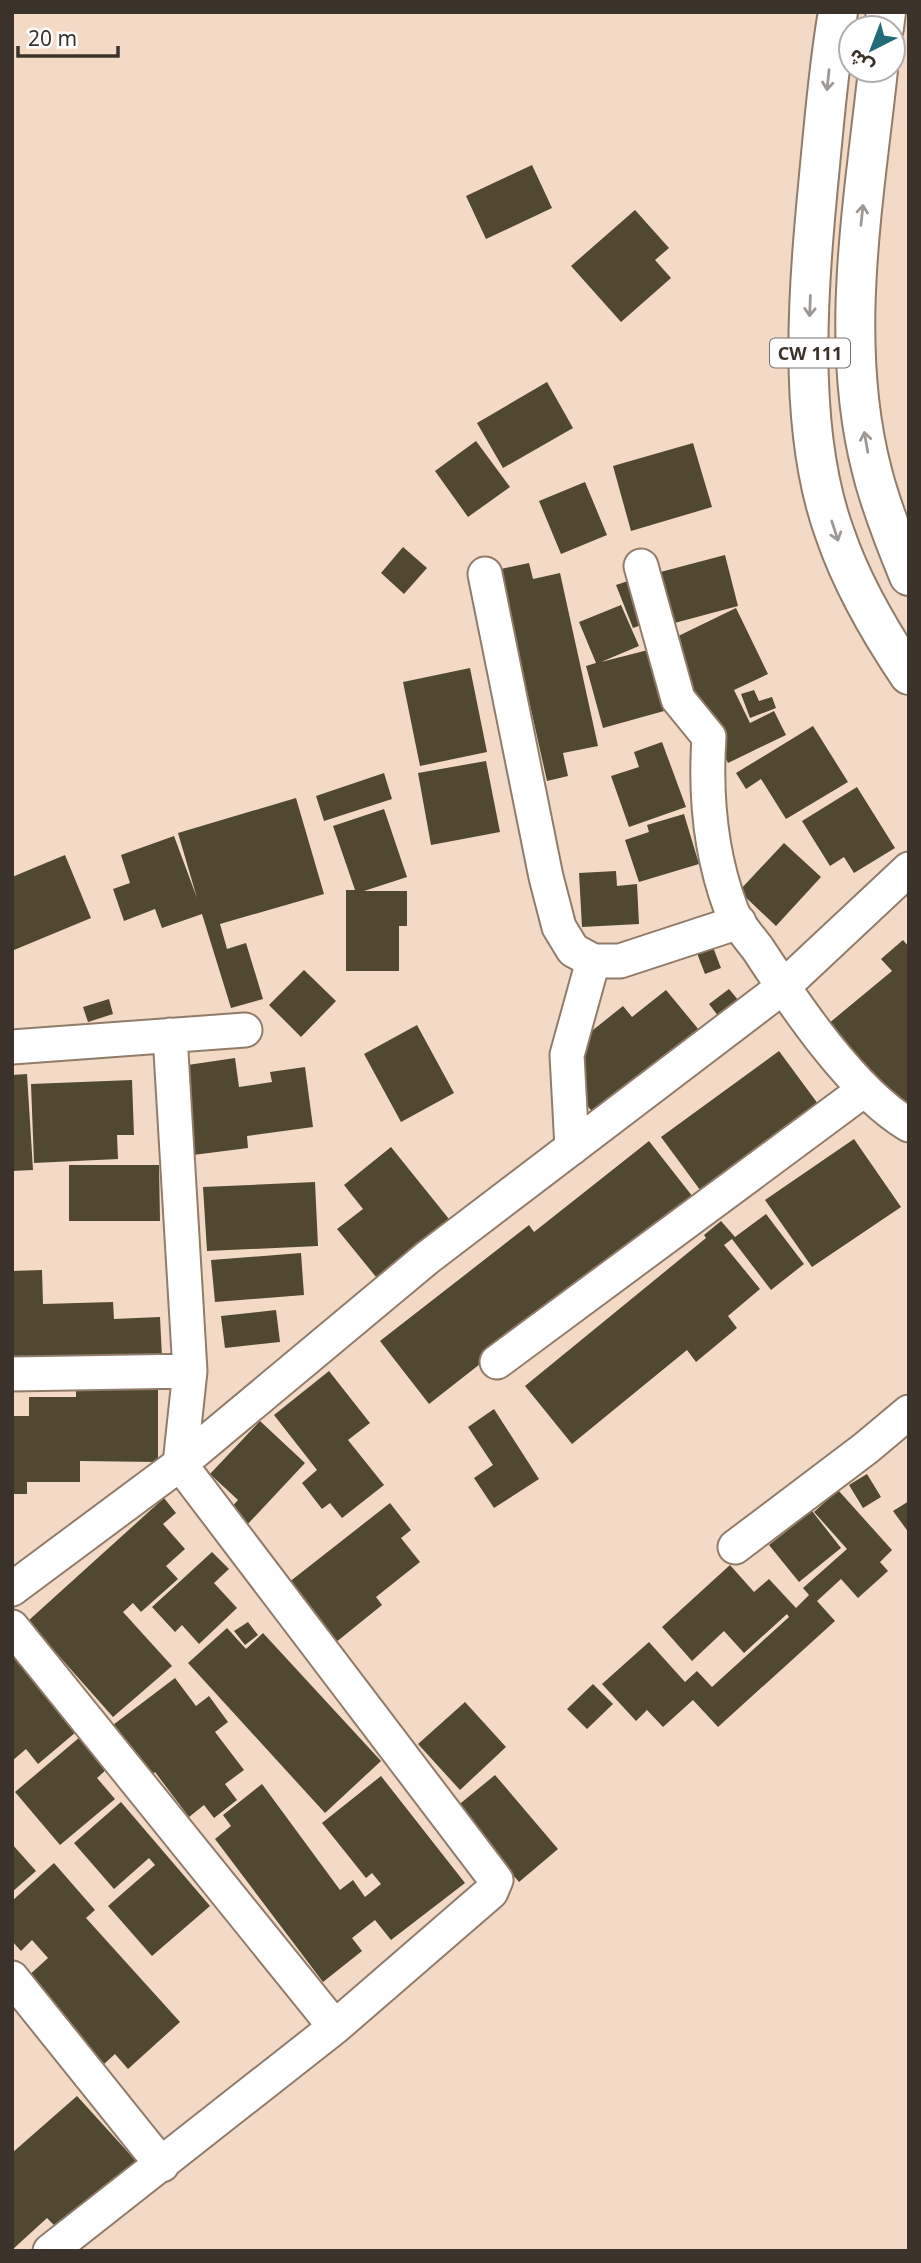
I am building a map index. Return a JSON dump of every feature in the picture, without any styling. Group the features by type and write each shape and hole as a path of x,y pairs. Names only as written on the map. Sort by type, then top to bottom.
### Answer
{"highway":[{"name":"CW 111","path":"838,12 811,249 809,341 813,431 834,533 855,582 909,675"},
{"name":"CW 111","path":"877,84 860,239 856,331 860,391 871,471 909,576"}],"street":[{"path":"641,566 678,699 709,737 706,790 712,836 732,912 783,987 864,1090 890,1114 909,1125"},
{"path":"485,574 559,927 573,950 593,961 620,961 739,922"},
{"path":"12,1589 180,1464 427,1258 783,987 909,869"},
{"path":"572,1148 567,1055 593,961"},
{"path":"12,1048 245,1030"},
{"path":"50,2251 335,2027 491,1892 496,1880 180,1464 190,1371 170,1035"},
{"path":"497,1362 864,1090"},
{"path":"12,1374 190,1371"},
{"path":"736,1547 909,1412"},
{"path":"12,1627 335,2027"},
{"path":"12,1978 162,2165"}],"building":[{"path":"532,165 552,208 486,239 466,196"},
{"path":"635,210 669,248 655,260 671,278 621,322 571,266"},
{"path":"547,382 573,428 503,468 477,423"},
{"path":"476,441 510,487 468,517 435,471"},
{"path":"693,443 712,507 631,531 613,466"},
{"path":"585,482 607,535 561,554 539,501"},
{"path":"403,547 427,568 404,594 381,573"},
{"path":"725,555 738,606 667,625 653,574"},
{"path":"529,563 533,579 560,573 598,746 563,753 568,776 547,781 528,696 524,698 496,570"},
{"path":"637,578 652,621 633,628 616,585"},
{"path":"621,605 639,646 601,662 648,650 664,711 603,728 586,666 596,663 579,622"},
{"path":"736,608 768,674 734,690 750,723 774,711 786,735 728,763 668,641"},
{"path":"470,668 487,752 420,766 403,682"},
{"path":"754,690 759,701 772,697 776,708 750,718 741,694"},
{"path":"813,726 848,782 786,819 761,779 746,789 736,773"},
{"path":"662,742 686,807 629,827 611,776 639,767 634,752"},
{"path":"486,761 500,832 431,845 418,773"},
{"path":"384,773 392,799 324,821 316,796"},
{"path":"857,787 895,848 854,873 844,857 830,866 802,821"},
{"path":"296,798 324,894 220,924 227,949 246,943 263,999 231,1008 202,914 162,928 155,909 124,921 113,889 130,883 121,855 174,836 197,898 178,833"},
{"path":"384,809 407,877 364,891 407,891 407,926 399,926 399,971 346,971 346,890 355,890 333,826"},
{"path":"684,814 699,864 639,882 625,840 649,832 647,825"},
{"path":"784,843 821,877 776,926 739,891"},
{"path":"65,855 91,918 14,950 12,877"},
{"path":"616,871 617,886 637,884 639,924 582,927 579,873"},
{"path":"903,940 909,947 909,1118 828,1024 892,971 881,959"},
{"path":"711,942 721,968 705,974 695,948"},
{"path":"304,970 336,1001 301,1037 269,1005"},
{"path":"729,989 739,1001 719,1017 709,1004"},
{"path":"666,990 704,1036 599,1120 567,1081 568,1050 623,1006 632,1017"},
{"path":"109,999 113,1014 88,1022 83,1007"},
{"path":"417,1025 454,1093 401,1122 364,1054"},
{"path":"779,1051 824,1112 706,1198 661,1137"},
{"path":"235,1058 239,1087 272,1082 270,1072 305,1067 313,1127 247,1136 248,1148 193,1155 181,1066"},
{"path":"27,1074 33,1170 12,1171 12,1075"},
{"path":"132,1080 134,1135 117,1135 118,1159 34,1163 31,1084"},
{"path":"854,1139 901,1207 812,1267 765,1200"},
{"path":"649,1141 693,1197 429,1404 380,1341 529,1225 534,1232"},
{"path":"391,1147 457,1229 385,1288 337,1229 363,1209 344,1185"},
{"path":"69,1165 159,1165 160,1221 69,1221"},
{"path":"315,1182 318,1246 207,1251 203,1187"},
{"path":"766,1214 804,1264 771,1290 732,1239 724,1245 760,1289 728,1316 737,1328 696,1362 687,1350 572,1444 525,1386 706,1238 704,1235 721,1221 735,1237"},
{"path":"301,1253 304,1295 215,1302 211,1260"},
{"path":"42,1270 43,1304 113,1302 114,1319 160,1317 162,1358 12,1362 12,1271"},
{"path":"276,1310 280,1342 225,1348 221,1316"},
{"path":"329,1371 370,1423 348,1440 384,1485 342,1518 330,1503 322,1509 302,1483 317,1470 274,1415"},
{"path":"76,1388 158,1388 158,1462 80,1461 80,1482 27,1482 27,1494 12,1494 12,1416 29,1416 29,1397 76,1397"},
{"path":"494,1409 539,1479 494,1508 474,1478 493,1465 468,1427"},
{"path":"260,1421 305,1463 245,1527 228,1511 238,1500 210,1474"},
{"path":"867,1474 881,1497 863,1508 849,1485"},
{"path":"838,1490 892,1550 880,1562 888,1571 858,1598 841,1579 817,1601 835,1621 718,1727 693,1700 663,1727 647,1710 636,1721 602,1684 649,1642 685,1682 697,1671 712,1687 789,1617 787,1614 744,1653 724,1631 692,1661 662,1627 730,1565 754,1592 769,1579 796,1608 809,1595 803,1588 847,1549 814,1512"},
{"path":"164,1498 176,1513 163,1524 185,1549 166,1566 178,1579 141,1612 133,1603 123,1612 172,1666 113,1717 28,1621"},
{"path":"909,1501 909,1533 893,1511"},
{"path":"390,1503 411,1530 401,1538 420,1562 376,1597 382,1605 335,1643 288,1583"},
{"path":"812,1511 841,1548 799,1582 769,1545"},
{"path":"212,1552 229,1569 214,1583 237,1608 199,1644 182,1625 175,1632 152,1607"},
{"path":"248,1622 258,1635 245,1645 234,1631"},
{"path":"227,1628 246,1649 263,1633 381,1761 325,1813 188,1663"},
{"path":"12,1644 82,1727 38,1764 26,1749 12,1761"},
{"path":"175,1678 196,1706 209,1696 228,1722 215,1732 244,1770 225,1784 237,1800 214,1818 204,1805 189,1817 155,1772 151,1776 113,1725"},
{"path":"593,1684 613,1704 587,1729 567,1709"},
{"path":"465,1702 506,1747 460,1790 418,1744"},
{"path":"80,1737 107,1769 97,1778 115,1799 60,1845 15,1792"},
{"path":"495,1775 558,1849 519,1882 456,1807"},
{"path":"381,1776 465,1883 391,1940 375,1920 352,1938 362,1951 323,1982 215,1839 231,1826 223,1815 262,1784 340,1890 353,1880 365,1897 381,1884 372,1873 366,1878 322,1823"},
{"path":"121,1802 210,1906 152,1956 108,1906 155,1865 149,1858 114,1889 74,1843"},
{"path":"12,1844 36,1871 12,1892"},
{"path":"54,1863 95,1910 86,1918 180,2022 128,2069 115,2054 104,2064 26,1978 48,1958 32,1940 21,1951 12,1941 12,1901"},
{"path":"77,2096 136,2161 59,2230 47,2218 12,2250 12,2153"}]}
